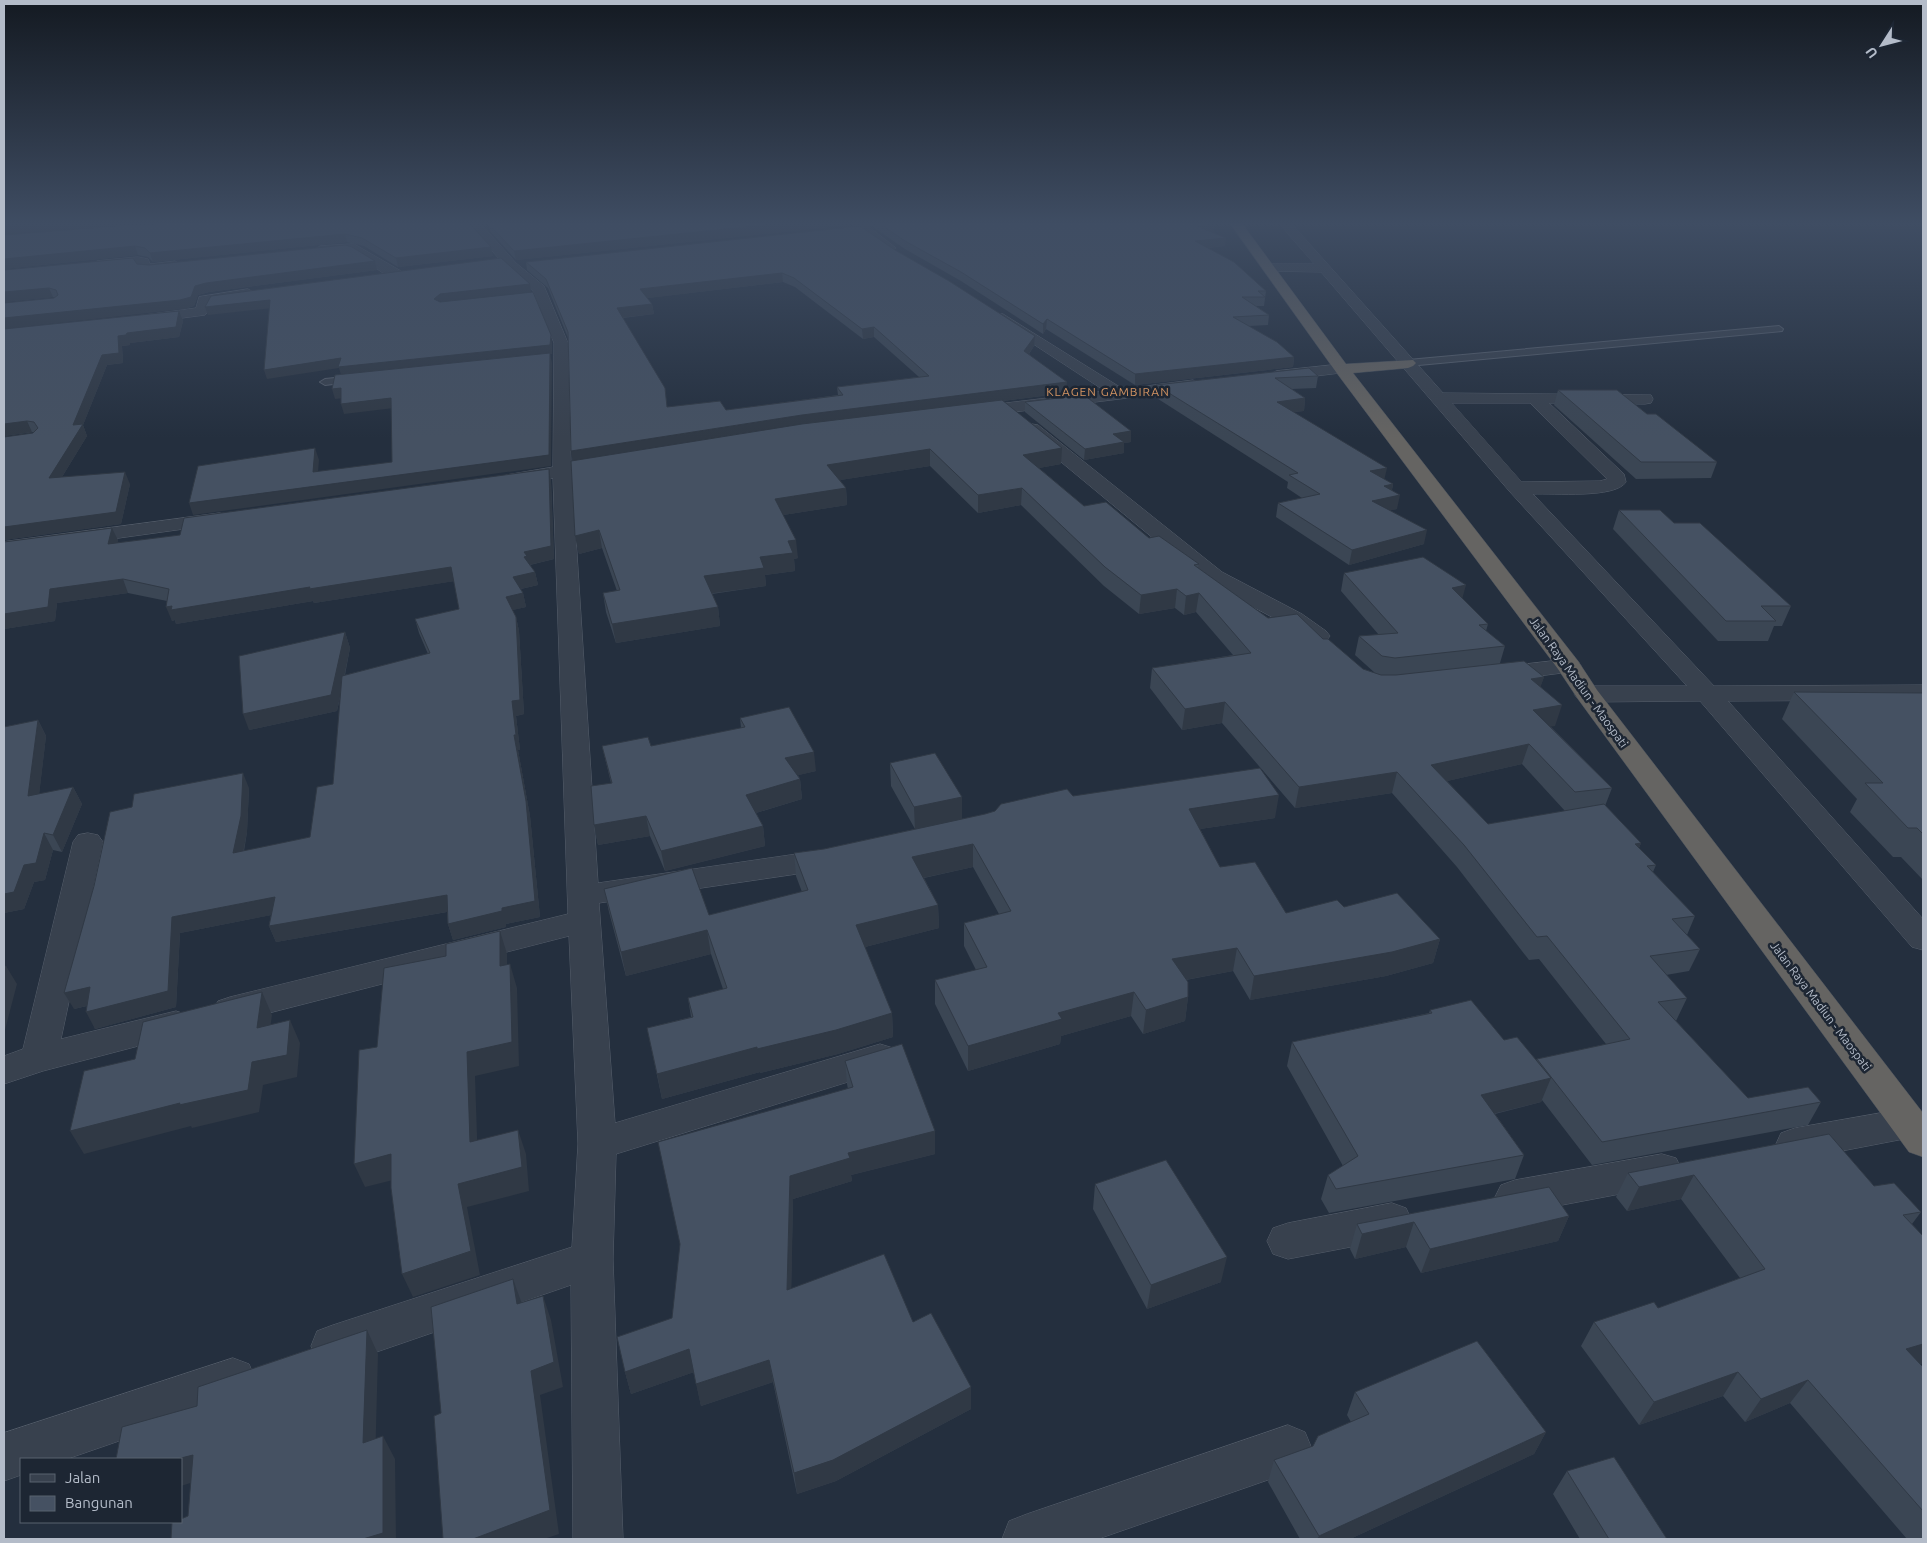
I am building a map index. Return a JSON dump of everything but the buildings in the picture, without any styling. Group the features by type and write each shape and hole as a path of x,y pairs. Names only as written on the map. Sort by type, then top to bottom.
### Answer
{"highway":[{"name":"Jalan Raya Madiun - Maospati","path":"1287,294 1342,369 1569,666 1587,694 1916,1132"},
{"path":"1342,369 1408,364"}],"street":[{"path":"126,321 200,312 203,310 204,300 241,294"},
{"path":"536,294 561,343 556,358 597,1144 592,1259 598,1539"},
{"path":"1347,294 1517,488 1707,693 1923,939"},
{"path":"991,310 1119,393"},
{"path":"1254,379 1342,369"},
{"path":"958,414 1119,393 1206,384"},
{"path":"1438,398 1535,400 1645,398"},
{"path":"1517,488 1602,487 1617,482 1617,478 1535,400"},
{"path":"1006,408 1214,577 1241,594 1303,624 1331,648"},
{"path":"494,482 627,461"},
{"path":"4,548 239,516"},
{"path":"1480,676 1569,666"},
{"path":"1587,694 1923,692"},
{"path":"39,1058 88,842"},
{"path":"4,1070 39,1058 584,908 854,854"},
{"path":"597,1144 901,1052"},
{"path":"1764,1150 1916,1132"},
{"path":"1482,1204 1696,1163"},
{"path":"1288,1241 1424,1215"},
{"path":"4,1457 592,1259"},
{"path":"1027,1539 1288,1449"}],"lane":[{"path":"1408,364 1779,329"},
{"path":"325,382 364,378"}],"district":[{"name":"KLAGEN GAMBIRAN","path":"1108,391"}]}
